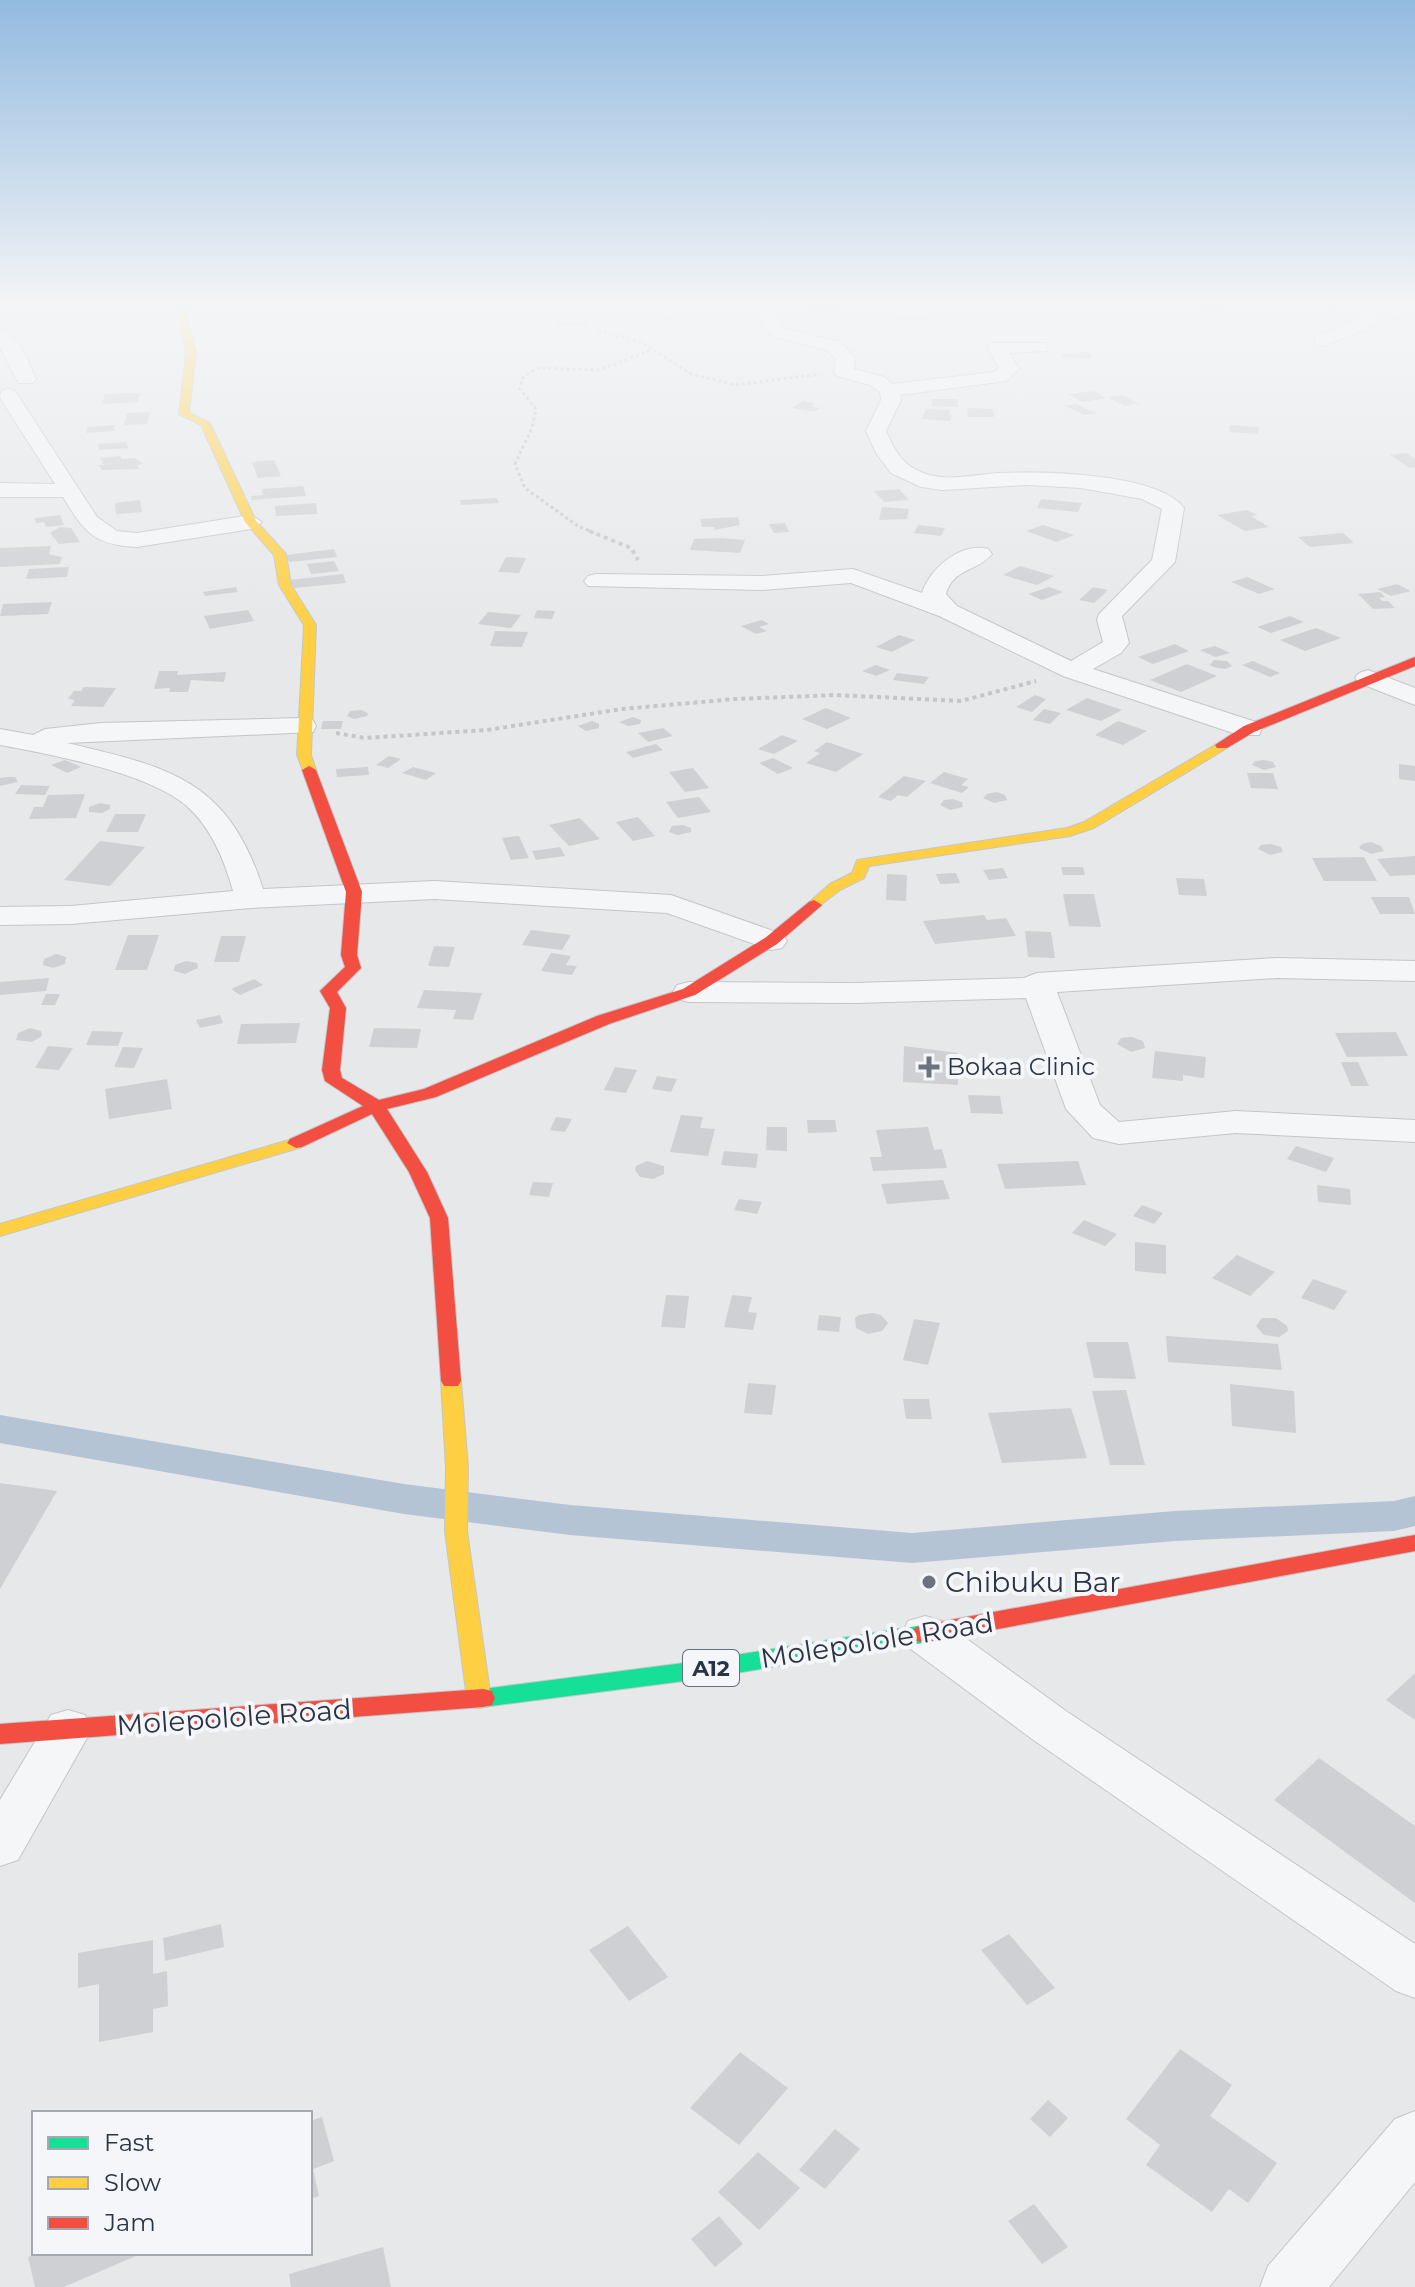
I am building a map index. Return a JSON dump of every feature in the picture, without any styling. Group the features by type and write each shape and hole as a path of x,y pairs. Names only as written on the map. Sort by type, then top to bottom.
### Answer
{"street":[{"path":"16,411 96,531 104,537 119,540 251,522"},
{"path":"184,411 184,414 205,423 251,522 280,554 285,585 310,625 304,755 354,892 349,955 353,968 328,991 338,1008 331,1070 334,1081 376,1106 418,1172 439,1218 457,1468 456,1531 479,1699"},
{"path":"886,411 876,431 892,462 902,471 924,481 959,484 1008,479 1056,479 1103,484 1151,494 1168,501 1173,508 1163,562 1111,614 1109,620 1116,643 1112,648 1072,671"},
{"path":"0,490 70,491"},
{"path":"948,611 934,595 937,580 949,567 980,554"},
{"path":"596,581 773,583 853,576 948,611 1072,671 1249,729"},
{"path":"0,1230 311,1138 376,1106 430,1093 603,1020 689,992 771,941 835,887 859,875 862,863 1070,832 1089,825 1249,729 1415,661"},
{"path":"1368,678 1415,697"},
{"path":"7,743 101,731 303,726"},
{"path":"7,743 68,750 171,784 198,799 240,860 251,899"},
{"path":"0,916 71,915 251,899 435,890 671,904 771,941"},
{"path":"1037,983 1277,968 1415,971"},
{"path":"689,992 855,993 1034,988 1037,983"},
{"path":"1037,983 1084,1109 1106,1130 1119,1133 1236,1122 1415,1131"},
{"name":"Molepolole Road","path":"0,1734 479,1699 692,1671 925,1634 1415,1543"},
{"path":"925,1634 1049,1725 1415,1974"},
{"path":"0,1845 68,1729"},
{"path":"1290,2287 1415,2138"}],"path":[{"path":"536,411 532,428 515,464 525,488 578,526 631,548 650,581"},
{"path":"303,726 365,738 487,730 622,709 735,699 836,695 961,701 1072,671"}],"building":[{"path":"925,411 951,411 949,415 952,415 950,421 922,419"},
{"path":"967,411 993,411 994,417 968,417"},
{"path":"1075,411 1095,413 1084,415"},
{"path":"150,412 147,424 124,425 127,413"},
{"path":"115,425 114,431 86,433 87,427"},
{"path":"1230,425 1259,427 1258,434 1229,432"},
{"path":"127,442 128,448 99,450 98,444"},
{"path":"1406,453 1415,459 1415,467 1410,468 1390,455"},
{"path":"120,456 122,459 135,458 143,464 137,465 140,469 102,470 99,465 104,465 100,458"},
{"path":"274,460 281,476 258,478 252,462"},
{"path":"303,486 306,496 251,500 251,496 263,495 262,489"},
{"path":"899,489 909,500 884,502 874,491"},
{"path":"497,498 499,503 461,505 460,500"},
{"path":"1041,499 1082,503 1078,512 1037,508"},
{"path":"140,500 142,512 116,514 115,503"},
{"path":"316,503 317,514 276,516 275,506"},
{"path":"882,507 909,509 907,519 879,520"},
{"path":"1247,510 1269,527 1245,531 1217,515"},
{"path":"60,515 64,525 46,527 44,522 36,523 35,518"},
{"path":"738,517 740,525 714,530 714,527 702,527 700,519"},
{"path":"785,523 789,532 774,533 769,524"},
{"path":"918,525 945,528 941,536 914,533"},
{"path":"1043,525 1074,535 1057,542 1026,531"},
{"path":"60,527 71,528 80,542 59,544 50,533"},
{"path":"1343,533 1354,543 1310,547 1298,537"},
{"path":"694,539 745,540 740,553 690,550"},
{"path":"51,546 49,554 62,557 60,564 0,567 0,548"},
{"path":"334,549 337,557 289,562 286,555"},
{"path":"506,557 526,558 519,573 498,572"},
{"path":"334,561 339,571 311,574 307,564"},
{"path":"1020,566 1054,576 1037,585 1003,575"},
{"path":"69,567 67,577 26,579 29,569"},
{"path":"343,574 346,583 294,588 289,580"},
{"path":"1247,577 1275,589 1259,594 1231,582"},
{"path":"1397,584 1411,591 1391,596 1377,589"},
{"path":"236,587 238,592 205,596 203,592"},
{"path":"1049,587 1063,592 1042,600 1028,594"},
{"path":"1093,587 1108,590 1094,603 1079,600"},
{"path":"1380,592 1385,597 1379,598 1395,608 1373,609 1358,594"},
{"path":"52,602 48,614 0,616 3,604"},
{"path":"248,610 254,621 210,629 204,616"},
{"path":"537,610 555,611 552,619 534,618"},
{"path":"488,612 521,615 511,628 478,624"},
{"path":"1290,616 1304,622 1271,633 1257,627"},
{"path":"762,620 769,624 759,627 767,631 756,634 741,626"},
{"path":"1316,628 1341,638 1305,651 1280,640"},
{"path":"495,631 528,632 522,647 490,646"},
{"path":"899,635 915,640 892,652 876,647"},
{"path":"1175,644 1189,651 1153,664 1138,657"},
{"path":"1215,646 1230,653 1215,657 1200,650"},
{"path":"1214,660 1227,661 1232,666 1225,669 1213,667 1210,665"},
{"path":"1253,661 1280,673 1270,677 1242,665"},
{"path":"1187,664 1217,676 1181,692 1150,680"},
{"path":"876,665 890,670 876,676 862,671"},
{"path":"159,671 178,671 177,675 226,672 224,682 191,680 188,692 169,692 170,688 154,689"},
{"path":"897,673 929,677 924,684 893,680"},
{"path":"84,687 116,688 103,707 71,706 75,700 68,699 74,691 81,691"},
{"path":"1035,695 1046,699 1032,712 1016,707"},
{"path":"1087,698 1122,710 1101,721 1066,710"},
{"path":"826,708 851,718 827,729 802,719"},
{"path":"1044,709 1061,713 1050,724 1033,720"},
{"path":"350,711 368,713 367,716 354,719 347,716"},
{"path":"633,717 641,720 640,724 628,726 619,722"},
{"path":"323,721 343,721 341,729 321,729"},
{"path":"592,721 599,724 599,728 586,731 578,726"},
{"path":"1118,721 1147,731 1123,745 1095,735"},
{"path":"663,728 673,736 648,742 638,733"},
{"path":"782,735 798,741 774,754 758,749"},
{"path":"827,742 863,754 836,772 806,763 820,753 814,751"},
{"path":"656,744 663,750 633,758 626,752"},
{"path":"389,756 401,759 388,768 376,765"},
{"path":"773,758 793,768 778,774 759,763"},
{"path":"65,760 81,767 67,773 51,765"},
{"path":"1255,761 1273,762 1276,767 1264,770 1252,765"},
{"path":"1399,764 1415,766 1415,781 1399,779"},
{"path":"368,767 369,775 337,777 336,769"},
{"path":"413,767 436,773 426,780 402,773"},
{"path":"693,768 709,788 685,792 669,772"},
{"path":"944,772 968,779 961,785 969,787 962,793 930,783"},
{"path":"1247,773 1273,773 1278,789 1251,788"},
{"path":"904,776 926,781 907,797 898,795 891,801 878,797"},
{"path":"15,777 18,782 0,786 0,778"},
{"path":"21,785 50,786 45,795 15,794"},
{"path":"997,792 1005,795 1007,800 994,803 983,798 987,794"},
{"path":"85,794 76,818 29,819 34,807 43,807 48,795"},
{"path":"699,797 711,812 678,818 666,802"},
{"path":"944,800 962,802 963,807 950,810 940,805"},
{"path":"100,803 110,805 110,809 102,813 89,812 89,807"},
{"path":"115,814 146,814 138,832 106,832"},
{"path":"638,817 655,836 633,841 616,822"},
{"path":"580,818 600,839 569,846 549,825"},
{"path":"672,826 691,828 691,832 678,835 669,832"},
{"path":"519,836 529,858 511,860 502,838"},
{"path":"100,841 145,847 110,886 64,880"},
{"path":"1371,842 1381,846 1384,851 1371,854 1359,848"},
{"path":"1261,845 1281,847 1283,852 1270,855 1258,849"},
{"path":"560,847 565,856 536,860 532,851"},
{"path":"1415,856 1415,875 1390,876 1377,859"},
{"path":"1364,857 1377,881 1324,881 1312,858"},
{"path":"1061,867 1083,867 1085,875 1063,875"},
{"path":"1003,868 1008,878 989,880 983,870"},
{"path":"956,873 960,883 940,884 936,874"},
{"path":"887,874 907,875 906,901 886,900"},
{"path":"1176,878 1204,879 1207,896 1179,895"},
{"path":"1063,894 1094,894 1101,927 1069,926"},
{"path":"1371,897 1409,897 1415,914 1380,914"},
{"path":"984,915 987,920 1006,918 1016,936 935,944 923,921"},
{"path":"531,930 571,935 562,950 522,945"},
{"path":"1025,931 1051,932 1055,958 1028,957"},
{"path":"128,935 159,935 147,970 115,970"},
{"path":"221,936 246,936 239,962 214,962"},
{"path":"434,946 455,947 449,967 428,966"},
{"path":"551,953 571,956 566,965 577,966 572,975 541,971"},
{"path":"56,954 66,957 65,964 53,968 43,965 44,959"},
{"path":"186,961 197,963 198,968 185,974 174,971 175,965"},
{"path":"49,978 46,991 0,995 0,982"},
{"path":"254,979 263,985 240,995 231,989"},
{"path":"424,990 482,993 473,1020 453,1019 456,1010 417,1008"},
{"path":"46,994 60,994 55,1005 41,1005"},
{"path":"220,1015 223,1023 200,1028 196,1020"},
{"path":"300,1023 296,1043 237,1044 241,1024"},
{"path":"30,1028 41,1031 42,1036 32,1042 16,1040 18,1033"},
{"path":"374,1028 421,1029 417,1048 369,1047"},
{"path":"92,1031 123,1032 118,1046 86,1045"},
{"path":"1396,1032 1408,1056 1347,1057 1335,1033"},
{"path":"1132,1037 1143,1041 1145,1048 1131,1052 1117,1044 1121,1038"},
{"path":"48,1046 73,1048 59,1070 35,1068"},
{"path":"904,1046 958,1053 958,1085 903,1082"},
{"path":"123,1047 143,1048 134,1068 114,1067"},
{"path":"1155,1051 1206,1057 1204,1078 1183,1075 1183,1081 1152,1078"},
{"path":"1341,1062 1358,1062 1369,1086 1351,1086"},
{"path":"615,1067 637,1070 626,1093 604,1090"},
{"path":"657,1076 677,1079 671,1092 652,1089"},
{"path":"167,1079 172,1109 109,1119 105,1089"},
{"path":"968,1095 1000,1096 1003,1114 971,1113"},
{"path":"681,1115 703,1117 700,1128 715,1129 708,1156 670,1152"},
{"path":"556,1117 572,1119 565,1132 550,1130"},
{"path":"807,1120 835,1120 837,1132 808,1133"},
{"path":"767,1127 787,1127 787,1151 766,1150"},
{"path":"928,1127 934,1150 942,1149 947,1168 873,1171 870,1157 882,1157 876,1130"},
{"path":"1296,1146 1334,1158 1326,1172 1287,1159"},
{"path":"724,1151 758,1154 756,1168 721,1165"},
{"path":"647,1161 664,1166 664,1174 653,1179 640,1177 636,1166"},
{"path":"1078,1161 1086,1185 1005,1189 997,1164"},
{"path":"943,1180 950,1199 887,1204 881,1184"},
{"path":"533,1182 553,1183 549,1197 529,1195"},
{"path":"1317,1185 1350,1189 1351,1205 1318,1202"},
{"path":"739,1199 762,1202 757,1214 734,1210"},
{"path":"1142,1205 1163,1213 1154,1224 1133,1216"},
{"path":"1084,1220 1117,1234 1105,1246 1072,1233"},
{"path":"1135,1242 1166,1245 1166,1274 1135,1271"},
{"path":"1237,1255 1275,1272 1250,1296 1212,1278"},
{"path":"1313,1279 1347,1291 1334,1310 1301,1298"},
{"path":"666,1295 689,1296 685,1328 661,1327"},
{"path":"732,1295 752,1297 748,1312 757,1313 753,1330 724,1327"},
{"path":"873,1313 881,1315 888,1323 882,1331 868,1334 856,1328 855,1318"},
{"path":"819,1315 841,1317 839,1332 817,1330"},
{"path":"1262,1318 1276,1318 1287,1326 1288,1331 1279,1337 1264,1335 1256,1326"},
{"path":"914,1319 940,1323 928,1365 903,1360"},
{"path":"1166,1336 1278,1344 1282,1370 1168,1362"},
{"path":"1086,1342 1128,1342 1136,1379 1094,1378"},
{"path":"748,1383 776,1385 772,1415 744,1413"},
{"path":"1230,1384 1294,1391 1296,1433 1232,1426"},
{"path":"1126,1390 1145,1465 1110,1465 1092,1391"},
{"path":"903,1399 929,1399 932,1419 906,1419"},
{"path":"1071,1408 1087,1458 1002,1463 988,1413"},
{"path":"0,1483 57,1491 0,1589"},
{"path":"1415,1673 1415,1720 1386,1700"},
{"path":"1319,1758 1415,1826 1415,1903 1274,1800"},
{"path":"221,1924 224,1947 165,1961 163,1938"},
{"path":"628,1926 668,1977 629,2001 589,1950"},
{"path":"1009,1934 1055,1988 1027,2005 981,1950"},
{"path":"153,1940 153,1974 167,1971 168,2006 153,2009 153,2032 99,2042 99,1984 78,1988 78,1953"},
{"path":"1180,2049 1232,2085 1210,2116 1277,2163 1248,2203 1229,2189 1212,2212 1146,2165 1160,2145 1126,2119"},
{"path":"740,2052 788,2088 739,2145 690,2108"},
{"path":"1048,2100 1068,2118 1050,2137 1030,2119"},
{"path":"322,2117 334,2161 313,2169 319,2196 312,2198 312,2120"},
{"path":"835,2129 860,2149 825,2189 799,2170"},
{"path":"758,2152 800,2188 759,2230 718,2192"},
{"path":"1034,2204 1068,2247 1042,2264 1008,2221"},
{"path":"719,2216 743,2244 715,2267 691,2239"},
{"path":"383,2247 391,2287 291,2287 289,2274"},
{"path":"138,2255 64,2287 35,2287 28,2257"}],"waterway":[{"path":"0,1429 404,1499 570,1520 912,1548 1175,1526 1394,1516 1415,1511"}],"traffic: fast":[{"path":"483,1698 692,1671 923,1634"}],"traffic: slow":[{"path":"184,411 184,414 205,423 251,522 280,554 285,585 310,625 304,755 309,770"},
{"path":"814,905 835,887 859,875 862,863 1070,832 1089,825 1222,745"},
{"path":"0,1230 296,1143"},
{"path":"451,1381 457,1468 456,1531 479,1699"}],"traffic: jam":[{"path":"1222,745 1249,729 1415,661"},
{"path":"309,770 354,892 349,955 353,968 328,991 338,1008 331,1070 334,1081 376,1106 418,1172 439,1218 451,1381"},
{"path":"296,1143 376,1106 430,1093 603,1020 689,992 771,941 814,905"},
{"path":"923,1634 1415,1543"},
{"path":"0,1734 483,1698"}],"place":[{"name":"Bokaa Clinic","path":"929,1067"},
{"name":"Chibuku Bar","path":"929,1582"}]}
